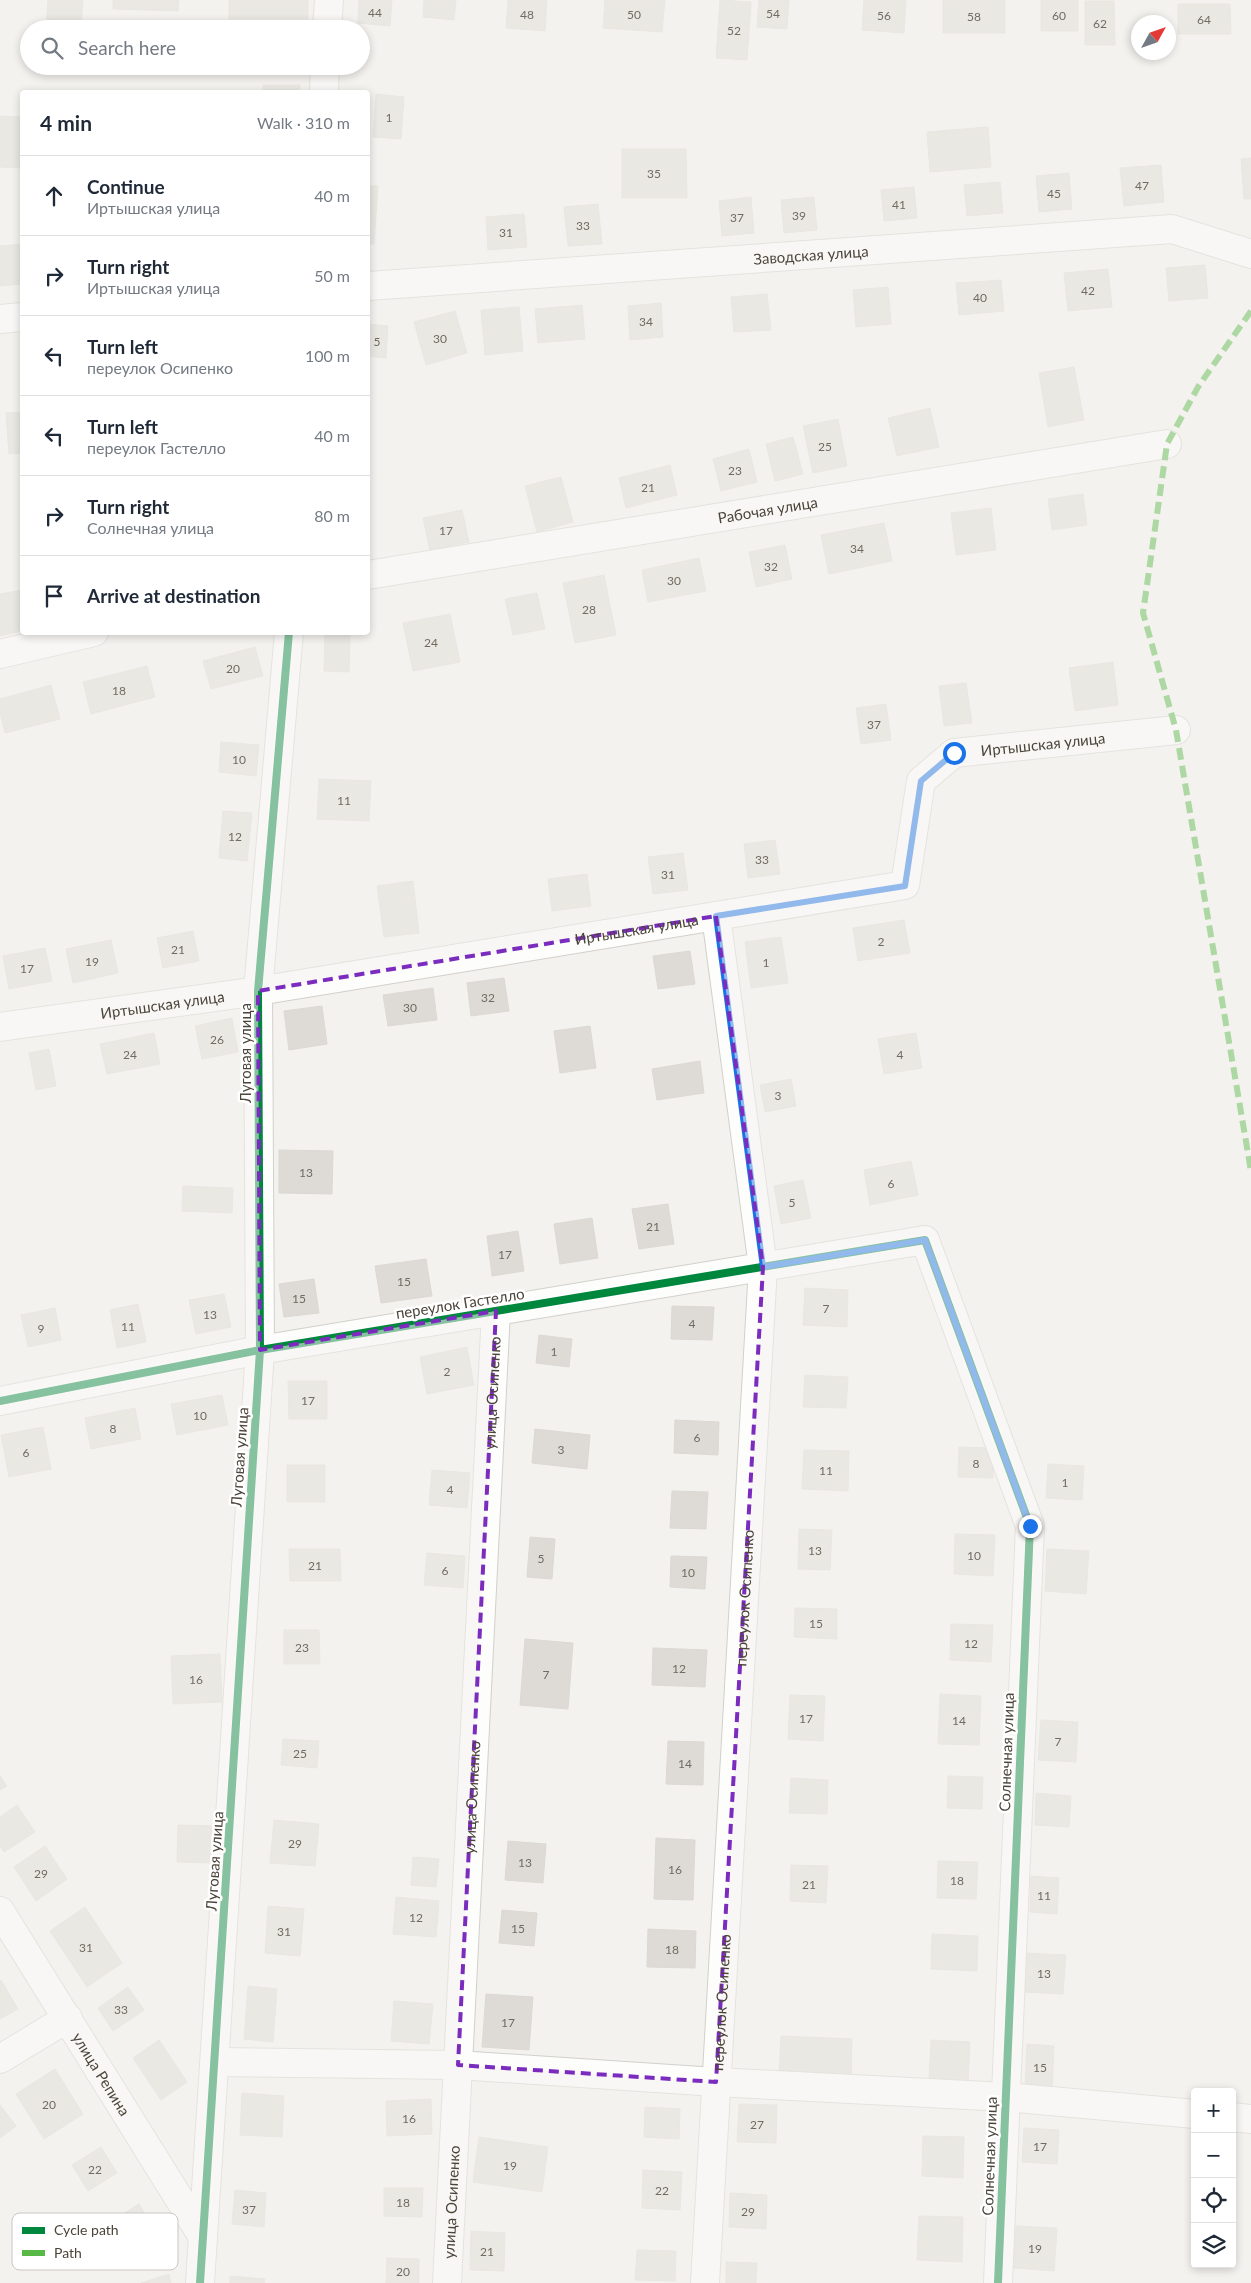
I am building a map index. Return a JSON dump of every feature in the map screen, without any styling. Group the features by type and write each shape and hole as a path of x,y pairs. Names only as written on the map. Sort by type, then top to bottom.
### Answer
{"street":[{"path":"328,20 329,0"},
{"path":"324,90 325,75"},
{"name":"Заводская улица","path":"370,286 1172,229 1251,254"},
{"path":"0,319 20,317"},
{"name":"Рабочая улица","path":"370,575 1167,444"},
{"path":"0,654 81,635"},
{"name":"Луговая улица","path":"200,2283 260,1350 258,991 289,635"},
{"name":"Иртышская улица","path":"0,1028 258,991 905,886 921,781 954,753 1176,730"},
{"name":"переулок Осипенко","path":"705,2283 763,1267 716,916"},
{"name":"переулок Гастелло","path":"0,1400 260,1350 925,1240"},
{"name":"Солнечная улица","path":"925,1240 1030,1526 998,2283"},
{"name":"улица Осипенко","path":"447,2283 496,1311"},
{"name":"улица Репина","path":"0,1911 203,2237"},
{"path":"0,2059 68,2018"},
{"path":"215,2062 458,2065 716,2082 1006,2097 1191,2114"},
{"path":"1236,2117 1251,2119"}],"highlighted area":[{"path":"716,916 763,1267 716,2082 458,2065 496,1311 260,1350 258,991"}],"building":[{"path":"48,0 83,0 82,20 47,20"},
{"path":"113,0 179,0 178,11 113,9"},
{"path":"229,0 308,0 308,19 229,19"},
{"path":"359,0 392,0 390,26 370,24 370,20 358,20"},
{"path":"424,0 456,0 454,20 423,17"},
{"path":"508,0 547,0 545,31 506,28"},
{"path":"605,0 665,0 662,32 603,28"},
{"path":"720,0 751,2 747,60 716,58"},
{"path":"759,0 789,0 787,29 757,27"},
{"path":"864,0 906,0 904,33 862,30"},
{"path":"943,0 1005,0 1005,33 943,33"},
{"path":"1041,0 1078,0 1078,31 1041,31"},
{"path":"1085,1 1114,1 1115,45 1085,45"},
{"path":"1178,4 1230,4 1231,34 1178,34"},
{"path":"263,85 300,85 300,90 263,90"},
{"path":"376,94 404,97 401,139 373,137"},
{"path":"0,116 20,117 20,168 0,167"},
{"path":"988,127 991,167 930,172 927,132"},
{"path":"622,149 686,149 687,198 622,198"},
{"path":"1251,158 1251,199 1244,199 1241,159"},
{"path":"1161,165 1164,202 1124,206 1120,168"},
{"path":"1069,173 1072,209 1039,212 1036,176"},
{"path":"1000,182 1003,213 967,216 964,185"},
{"path":"370,186 378,186 374,244 370,244"},
{"path":"914,187 917,218 884,221 881,190"},
{"path":"751,197 754,233 722,236 719,201"},
{"path":"814,197 817,230 784,233 781,200"},
{"path":"598,204 602,244 568,246 564,207"},
{"path":"524,214 527,247 488,250 486,217"},
{"path":"20,244 20,284 0,286 0,246"},
{"path":"1205,265 1208,298 1169,301 1166,268"},
{"path":"1108,269 1112,307 1068,311 1064,273"},
{"path":"1001,280 1004,311 959,315 956,283"},
{"path":"888,287 891,324 856,327 853,290"},
{"path":"767,294 771,330 734,332 731,297"},
{"path":"661,303 663,337 630,340 628,306"},
{"path":"582,305 585,339 538,343 535,309"},
{"path":"519,307 523,351 485,355 481,310"},
{"path":"455,311 467,353 426,365 414,322"},
{"path":"370,324 388,326 386,358 370,356"},
{"path":"1074,367 1084,420 1048,427 1039,373"},
{"path":"930,408 939,447 897,456 888,418"},
{"path":"20,412 20,453 9,454 6,413"},
{"path":"838,419 847,466 813,473 803,426"},
{"path":"793,437 803,474 775,481 766,444"},
{"path":"749,449 757,482 721,491 713,459"},
{"path":"670,465 677,495 626,508 619,478"},
{"path":"561,477 573,522 537,532 525,486"},
{"path":"1083,494 1087,525 1052,530 1048,499"},
{"path":"991,508 996,550 956,555 951,513"},
{"path":"462,510 469,542 430,550 423,518"},
{"path":"884,523 892,561 829,574 821,535"},
{"path":"785,545 792,579 756,587 749,552"},
{"path":"699,558 706,591 648,602 642,570"},
{"path":"604,575 616,635 575,643 563,583"},
{"path":"20,590 20,631 0,636 0,594"},
{"path":"537,593 545,629 513,635 505,599"},
{"path":"450,614 460,662 413,671 403,623"},
{"path":"325,635 350,635 349,672 324,671"},
{"path":"255,647 263,676 211,689 203,661"},
{"path":"1113,662 1118,705 1075,711 1069,668"},
{"path":"147,666 155,697 91,714 83,682"},
{"path":"966,683 972,723 944,726 939,686"},
{"path":"51,685 60,719 5,733 0,713 0,699"},
{"path":"886,704 891,740 861,744 856,708"},
{"path":"221,742 259,745 256,776 219,772"},
{"path":"319,779 371,781 369,821 317,819"},
{"path":"223,811 252,813 247,861 219,858"},
{"path":"775,840 780,874 748,878 744,844"},
{"path":"683,853 688,890 653,894 648,857"},
{"path":"587,874 591,906 552,911 548,879"},
{"path":"413,881 419,933 384,937 377,886"},
{"path":"904,920 910,953 858,961 853,928"},
{"path":"193,931 199,961 163,968 157,938"},
{"path":"781,937 788,983 751,988 745,942"},
{"path":"111,940 118,973 73,983 66,949"},
{"path":"45,948 52,981 9,989 3,956"},
{"path":"690,951 695,984 658,989 653,956"},
{"path":"504,978 509,1011 471,1016 467,983"},
{"path":"433,988 437,1020 388,1026 383,995"},
{"path":"322,1006 327,1044 289,1050 284,1011"},
{"path":"232,1018 238,1052 202,1059 195,1026"},
{"path":"590,1026 596,1068 560,1073 554,1031"},
{"path":"154,1033 160,1064 107,1074 100,1044"},
{"path":"916,1033 922,1068 884,1074 878,1039"},
{"path":"49,1049 56,1086 36,1090 29,1053"},
{"path":"700,1061 704,1093 657,1100 652,1069"},
{"path":"791,1079 796,1106 765,1112 760,1085"},
{"path":"279,1150 333,1151 332,1194 279,1193"},
{"path":"911,1161 918,1195 870,1205 864,1170"},
{"path":"803,1180 811,1218 781,1224 774,1186"},
{"path":"183,1186 233,1188 232,1213 182,1211"},
{"path":"668,1204 674,1244 639,1249 632,1209"},
{"path":"592,1218 598,1258 560,1264 554,1224"},
{"path":"518,1231 524,1271 492,1276 487,1236"},
{"path":"426,1259 432,1296 381,1303 375,1266"},
{"path":"314,1279 319,1313 284,1317 279,1284"},
{"path":"805,1288 848,1290 847,1327 803,1325"},
{"path":"224,1294 231,1327 196,1334 189,1300"},
{"path":"138,1304 146,1342 117,1348 110,1310"},
{"path":"672,1306 714,1307 712,1340 671,1339"},
{"path":"55,1308 61,1340 28,1347 21,1315"},
{"path":"539,1335 572,1339 569,1367 536,1363"},
{"path":"467,1347 474,1385 427,1394 420,1357"},
{"path":"805,1375 848,1377 846,1408 803,1407"},
{"path":"288,1381 327,1381 327,1419 289,1419"},
{"path":"222,1395 228,1425 177,1435 171,1404"},
{"path":"135,1408 141,1439 91,1449 85,1418"},
{"path":"675,1420 719,1422 718,1455 674,1453"},
{"path":"43,1427 51,1469 9,1477 1,1435"},
{"path":"535,1429 590,1435 587,1469 532,1463"},
{"path":"959,1447 994,1448 993,1478 958,1477"},
{"path":"804,1450 849,1451 848,1491 802,1489"},
{"path":"1048,1464 1084,1466 1082,1500 1046,1498"},
{"path":"287,1465 325,1465 325,1502 287,1502"},
{"path":"432,1470 470,1473 467,1508 429,1505"},
{"path":"672,1491 708,1492 706,1529 670,1528"},
{"path":"799,1529 832,1530 830,1570 798,1569"},
{"path":"955,1534 995,1535 993,1576 954,1574"},
{"path":"530,1537 555,1539 552,1579 527,1577"},
{"path":"289,1549 340,1549 341,1581 290,1581"},
{"path":"1047,1549 1089,1551 1086,1594 1045,1591"},
{"path":"427,1553 465,1556 463,1588 424,1585"},
{"path":"671,1556 707,1557 705,1589 670,1587"},
{"path":"795,1608 837,1609 837,1639 794,1637"},
{"path":"951,1624 993,1625 991,1662 950,1660"},
{"path":"284,1630 319,1630 320,1664 284,1664"},
{"path":"525,1639 573,1643 568,1709 520,1705"},
{"path":"653,1648 707,1650 705,1687 652,1685"},
{"path":"220,1654 222,1702 173,1704 171,1656"},
{"path":"940,1694 981,1696 979,1745 938,1744"},
{"path":"790,1695 825,1696 823,1741 788,1739"},
{"path":"1041,1720 1078,1722 1076,1762 1038,1760"},
{"path":"283,1739 319,1741 317,1768 281,1765"},
{"path":"668,1741 704,1742 703,1785 666,1784"},
{"path":"0,1776 7,1786 0,1790"},
{"path":"948,1776 983,1777 982,1809 947,1808"},
{"path":"791,1778 828,1780 827,1814 789,1813"},
{"path":"1036,1793 1071,1796 1069,1827 1035,1825"},
{"path":"17,1805 35,1832 4,1852 0,1846 0,1817"},
{"path":"274,1820 319,1824 315,1866 270,1863"},
{"path":"178,1825 215,1826 215,1863 177,1862"},
{"path":"656,1838 695,1840 693,1900 654,1899"},
{"path":"508,1841 546,1844 543,1883 505,1880"},
{"path":"45,1846 67,1879 36,1901 14,1867"},
{"path":"413,1857 439,1859 436,1887 411,1885"},
{"path":"938,1861 978,1862 976,1899 937,1898"},
{"path":"791,1865 828,1866 826,1903 790,1901"},
{"path":"1031,1876 1059,1878 1057,1914 1030,1912"},
{"path":"396,1897 439,1901 436,1937 393,1934"},
{"path":"268,1906 304,1909 300,1956 265,1953"},
{"path":"85,1907 122,1963 87,1987 50,1931"},
{"path":"502,1910 537,1913 534,1946 499,1943"},
{"path":"648,1929 696,1931 695,1968 647,1967"},
{"path":"932,1934 978,1936 977,1971 931,1969"},
{"path":"1025,1953 1066,1955 1063,1994 1023,1992"},
{"path":"0,1981 18,2009 0,2019"},
{"path":"248,1986 277,1989 273,2042 244,2039"},
{"path":"128,1987 144,2010 113,2031 98,2008"},
{"path":"486,1994 533,1997 529,2050 482,2047"},
{"path":"394,2001 433,2004 429,2044 391,2041"},
{"path":"781,2036 852,2039 851,2076 779,2074"},
{"path":"159,2040 187,2082 161,2100 133,2058"},
{"path":"931,2040 970,2042 968,2082 929,2081"},
{"path":"1027,2044 1054,2046 1052,2089 1025,2087"},
{"path":"55,2069 83,2114 44,2139 16,2094"},
{"path":"242,2093 284,2096 282,2137 240,2135"},
{"path":"431,2099 432,2134 387,2136 386,2101"},
{"path":"739,2104 777,2105 776,2143 737,2142"},
{"path":"0,2105 16,2126 0,2138"},
{"path":"645,2107 680,2109 679,2139 644,2137"},
{"path":"1024,2128 1059,2130 1057,2164 1022,2162"},
{"path":"923,2136 964,2137 963,2178 922,2176"},
{"path":"479,2137 548,2147 542,2192 473,2182"},
{"path":"101,2147 117,2173 88,2191 72,2165"},
{"path":"643,2170 682,2172 680,2210 642,2208"},
{"path":"384,2188 423,2188 422,2217 384,2216"},
{"path":"235,2190 266,2193 264,2227 232,2224"},
{"path":"730,2193 767,2195 766,2229 729,2227"},
{"path":"139,2204 145,2213 124,2213"},
{"path":"919,2216 963,2217 962,2262 917,2260"},
{"path":"1016,2226 1057,2228 1054,2271 1014,2268"},
{"path":"471,2231 505,2233 504,2271 470,2270"},
{"path":"637,2250 676,2251 675,2281 635,2280"},
{"path":"387,2258 419,2259 419,2283 386,2283"},
{"path":"726,2262 757,2263 756,2283 726,2283"},
{"path":"169,2274 171,2283 141,2283"},
{"path":"230,2276 265,2279 264,2283 230,2283"}],"marked path":[{"path":"1251,311 1198,387 1167,444 1143,613 1176,730 1251,1171"}],"cycle path":[{"path":"200,2283 260,1350 258,991 289,635"},
{"path":"0,1401 260,1350 925,1240 1030,1526 998,2283"}],"route":[{"path":"954,753 921,781 905,886 716,916 763,1267 925,1240 1030,1526"}]}
